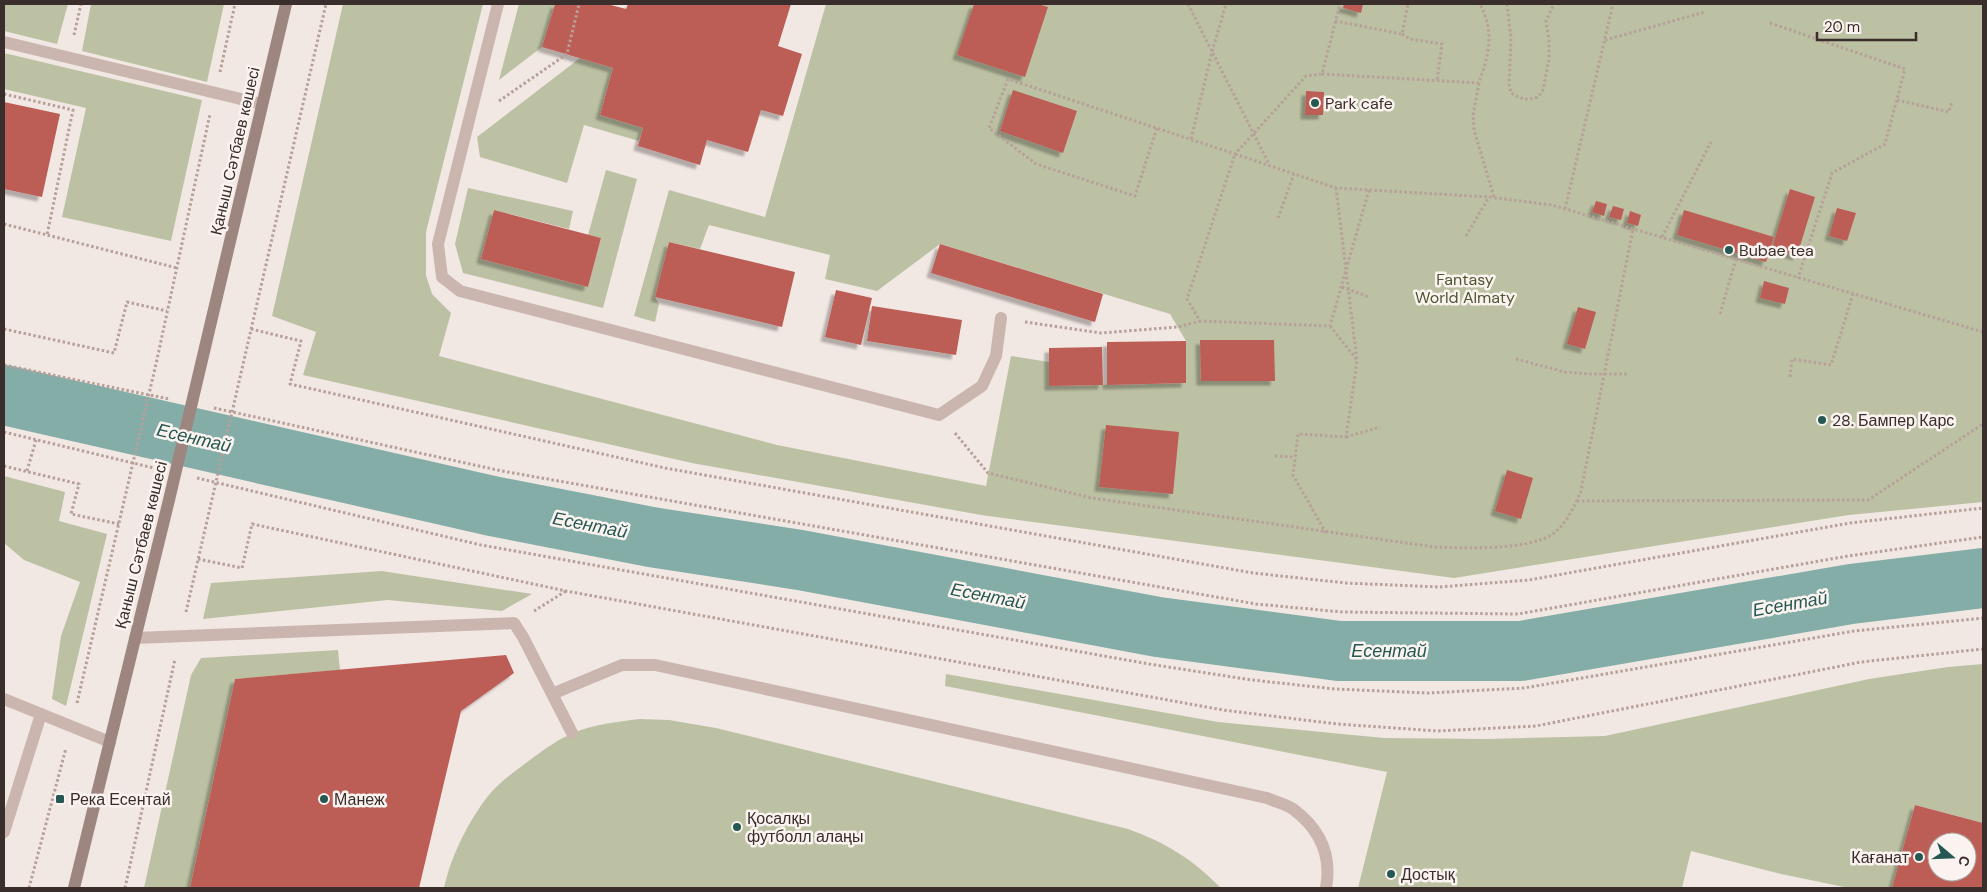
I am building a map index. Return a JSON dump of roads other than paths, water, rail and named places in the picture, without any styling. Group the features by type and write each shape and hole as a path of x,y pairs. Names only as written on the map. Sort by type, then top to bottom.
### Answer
{"main road":[{"name":"Қаныш Сәтбаев көшесі","path":"74,888 169,500 286,4"}],"street":[{"path":"498,4 438,244 442,277 460,291 939,415 982,386 996,356 1001,318"},
{"path":"4,42 262,104"},
{"path":"135,638 180,638 514,623 572,733"},
{"path":"552,694 622,665 655,666 1267,798 1291,808 1307,821 1323,843 1329,872 1326,888"},
{"path":"4,699 110,742"},
{"path":"4,832 41,714"}],"waterway":[{"name":"Есентай","path":"4,395 492,506 651,537 800,560 1158,627 1339,651 1521,651 1851,594 1983,578"}],"place":[{"name":"Park cafe","path":"1315,103"},
{"name":"Bubae tea","path":"1729,250"},
{"name":"28. Бампер Карс","path":"1822,420"},
{"name":"Река Есентай","path":"60,799"},
{"name":"Манеж","path":"324,799"},
{"name":"Қосалқы футболл алаңы","path":"737,827"},
{"name":"Кағанат","path":"1919,857"},
{"name":"Достық","path":"1391,874"}],"park label":[{"name":"Fantasy World Almaty","path":"1465,288"}]}
